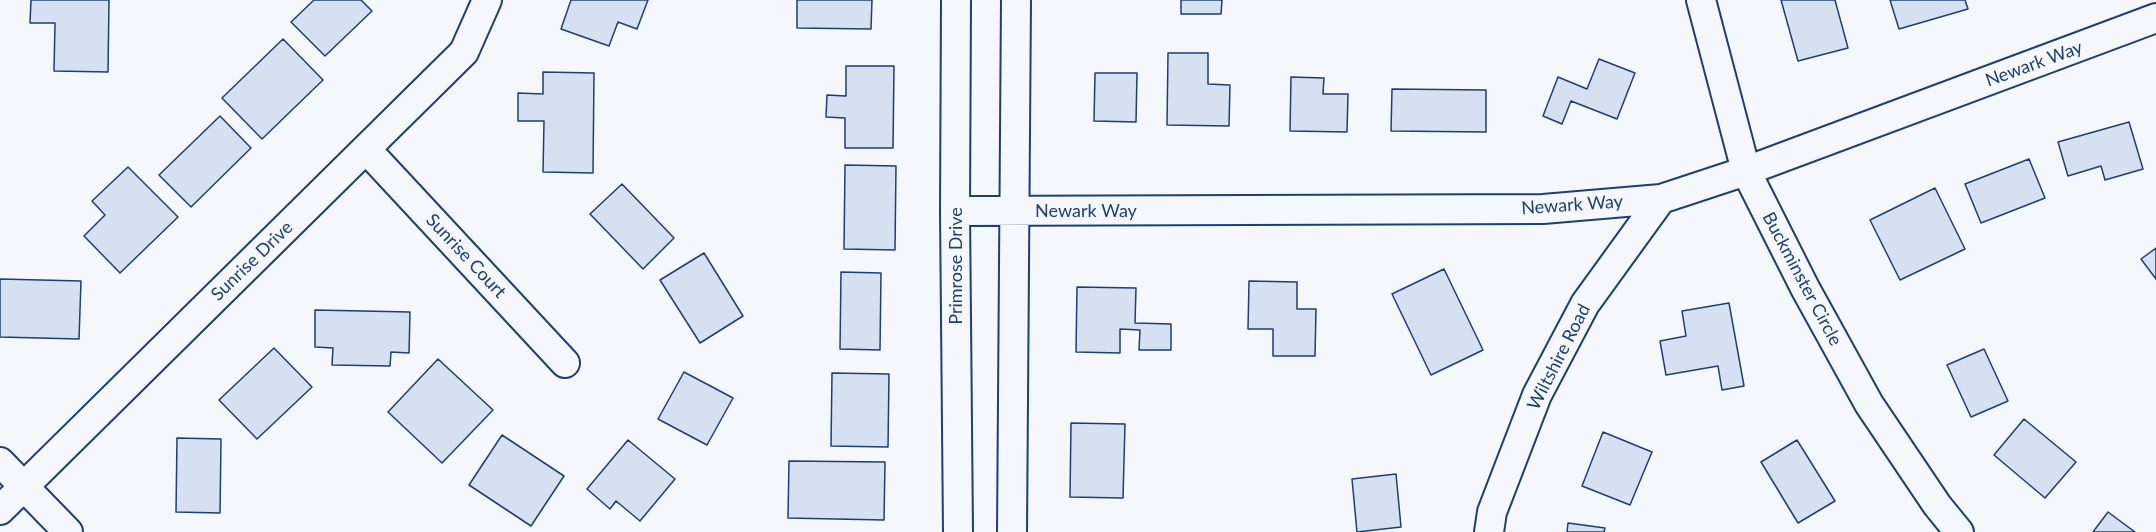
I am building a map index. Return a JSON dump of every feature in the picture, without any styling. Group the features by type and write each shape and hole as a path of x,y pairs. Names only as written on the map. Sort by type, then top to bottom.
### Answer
{"street":[{"name":"Sunrise Drive","path":"0,510 464,52 487,0"},
{"name":"Primrose Drive","path":"956,0 958,532"},
{"path":"1012,532 1016,0"},
{"name":"Buckminster Circle","path":"1701,0 1746,171 1805,288 1869,404 1937,506 1959,532"},
{"path":"2153,0 2156,10"},
{"name":"Newark Way","path":"955,211 1543,208 1661,199 1746,171 2156,18"},
{"name":"Sunrise Court","path":"366,149 565,363"},
{"name":"Wiltshire Road","path":"1489,532 1492,512 1537,395 1585,304 1661,199"},
{"path":"0,462 68,532"}],"building":[{"path":"31,0 109,0 108,72 54,71 55,23 30,23"},
{"path":"314,0 361,0 372,11 325,56 291,22"},
{"path":"571,0 648,0 637,29 618,22 609,46 561,29"},
{"path":"797,0 872,0 871,29 797,28"},
{"path":"1181,0 1222,0 1221,14 1181,14"},
{"path":"1781,0 1835,0 1848,48 1798,61"},
{"path":"1890,0 1965,0 1968,9 1899,29"},
{"path":"283,39 323,80 262,139 222,98"},
{"path":"1168,53 1208,53 1208,84 1230,85 1229,126 1167,125"},
{"path":"1599,59 1635,73 1617,119 1571,101 1562,124 1543,116 1558,77 1587,89"},
{"path":"846,66 894,66 893,148 845,148 845,118 826,117 827,95 846,96"},
{"path":"543,72 594,73 593,173 543,172 544,121 518,121 518,93 543,94"},
{"path":"1095,73 1137,73 1136,122 1094,121"},
{"path":"1291,77 1324,78 1323,94 1348,94 1347,132 1290,131"},
{"path":"1392,89 1486,90 1486,132 1391,131"},
{"path":"220,116 251,148 191,207 159,175"},
{"path":"2129,122 2143,169 2105,180 2101,166 2068,176 2058,142"},
{"path":"2029,159 2045,198 1981,223 1965,184"},
{"path":"845,165 896,166 895,250 844,249"},
{"path":"128,167 178,217 120,273 84,236 105,215 92,201"},
{"path":"622,184 674,238 643,269 590,214"},
{"path":"1935,188 1965,249 1900,280 1870,220"},
{"path":"2156,248 2156,279 2141,259"},
{"path":"704,253 743,316 700,343 660,280"},
{"path":"1444,269 1483,350 1431,375 1392,294"},
{"path":"841,272 881,273 880,350 840,349"},
{"path":"0,279 81,281 79,339 0,337"},
{"path":"1249,281 1297,282 1297,309 1316,309 1315,356 1273,356 1273,329 1248,329"},
{"path":"1077,287 1136,288 1135,323 1171,324 1171,350 1139,350 1140,330 1120,329 1120,353 1076,352"},
{"path":"1729,303 1744,386 1722,390 1718,366 1666,375 1660,341 1686,336 1682,311"},
{"path":"315,310 410,312 409,353 391,352 390,366 332,365 333,348 315,347"},
{"path":"274,348 312,387 257,439 219,400"},
{"path":"1984,349 2008,401 1971,417 1947,365"},
{"path":"438,359 493,410 442,463 388,412"},
{"path":"684,372 733,398 707,445 658,419"},
{"path":"832,373 889,374 888,447 831,446"},
{"path":"2024,419 2076,462 2045,498 1994,455"},
{"path":"1071,423 1125,424 1123,498 1070,497"},
{"path":"1603,432 1652,452 1630,505 1582,486"},
{"path":"502,435 564,476 531,526 469,485"},
{"path":"177,438 221,439 220,513 176,512"},
{"path":"628,440 675,479 640,521 616,501 610,509 587,489"},
{"path":"1797,440 1835,501 1798,523 1761,462"},
{"path":"789,461 885,462 884,520 788,518"},
{"path":"1396,474 1401,527 1357,532 1352,479"},
{"path":"2108,512 2135,532 2093,532"},
{"path":"1568,523 1605,528 1604,532 1567,532"}]}
